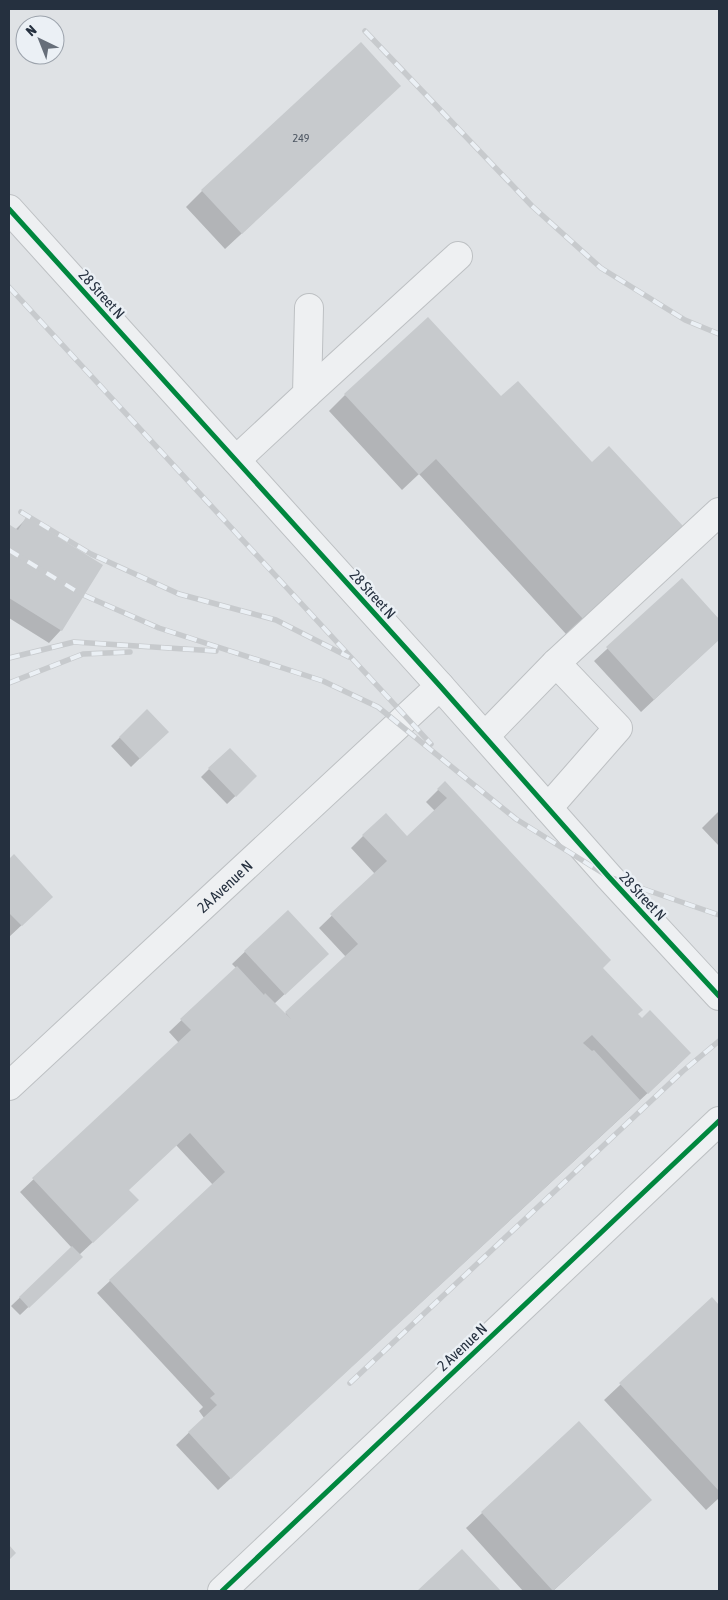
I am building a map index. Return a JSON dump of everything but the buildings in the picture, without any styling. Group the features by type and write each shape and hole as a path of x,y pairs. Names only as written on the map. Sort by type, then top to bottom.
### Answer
{"street":[{"name":"28 Street N","path":"9,209 719,996"},
{"path":"236,460 458,256"},
{"path":"307,394 309,308"},
{"path":"485,736 556,663 719,512"},
{"path":"548,808 618,728 556,663"},
{"name":"2A Avenue N","path":"9,1086 440,686"},
{"name":"2 Avenue N","path":"222,1591 719,1121"}],"railway":[{"path":"365,31 532,206 601,268 685,320 719,334"},
{"path":"9,287 431,744"},
{"path":"21,512 91,554 179,594 276,620 349,657"},
{"path":"9,550 81,594 159,628 323,681 378,707 516,819 609,877 719,915"},
{"path":"9,658 74,642 216,651"},
{"path":"9,683 83,654 130,652"},
{"path":"350,1383 683,1071 719,1041"}],"cycle path":[{"path":"9,209 440,686 609,877 719,996"},
{"path":"222,1591 719,1121"}]}
